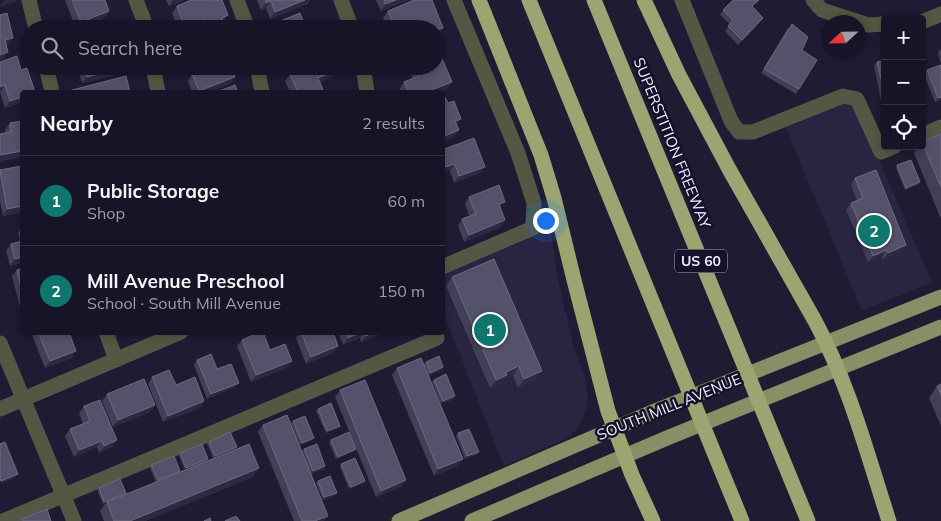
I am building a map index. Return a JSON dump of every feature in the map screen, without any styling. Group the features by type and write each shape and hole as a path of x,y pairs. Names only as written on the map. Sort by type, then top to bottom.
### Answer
{"highway":[{"path":"479,0 541,155 554,198 608,411 624,456 653,521"},
{"path":"529,0 742,521"},
{"name":"SUPERSTITION FREEWAY","path":"594,0 808,521"},
{"path":"644,0 679,75 729,170 827,344 847,389 889,521"}],"main road":[{"name":"SOUTH MILL AVENUE","path":"399,521 655,411 941,297"},
{"name":"SOUTH MILL AVENUE","path":"472,521 667,438 941,326"}],"street":[{"path":"29,0 34,20"},
{"path":"136,0 143,20"},
{"path":"237,0 245,20"},
{"path":"341,0 349,20"},
{"path":"445,266 533,228 534,203 518,153 454,0"},
{"path":"682,0 731,121 739,132 753,132 843,96 857,99 881,152 886,150"},
{"path":"813,0 822,10 868,25 881,24"},
{"path":"926,20 941,14"},
{"path":"48,75 52,90"},
{"path":"155,75 158,90"},
{"path":"259,75 262,90"},
{"path":"364,75 367,90"},
{"path":"926,133 941,127"},
{"path":"107,335 116,360"},
{"path":"0,409 174,335"},
{"path":"3,521 437,338"},
{"path":"0,343 74,521"}],"shaded area":[{"path":"844,102 856,107 932,282 862,311 786,128"},
{"path":"543,231 551,231 558,279 574,348 585,377 588,400 578,429 565,439 504,466 445,317 445,270"}],"building":[{"path":"72,0 105,0 109,11 86,20 80,20"},
{"path":"191,0 222,0 228,15 222,18 223,20 182,20 177,6"},
{"path":"265,0 305,0 275,12 271,1 266,3"},
{"path":"384,0 396,0 385,4"},
{"path":"414,0 432,0 440,20 392,20 388,11"},
{"path":"733,0 759,0 752,6 763,18 742,40 728,26 733,20 723,10"},
{"path":"7,13 13,38 5,40 8,52 0,55 0,15"},
{"path":"300,13 303,20 283,20"},
{"path":"792,24 808,37 802,50 817,60 799,89 764,69"},
{"path":"17,56 20,75 29,75 34,90 20,90 20,98 10,101 5,85 0,87 0,62"},
{"path":"881,61 881,79 877,62"},
{"path":"941,65 941,97 938,98 927,70"},
{"path":"445,66 452,82 431,90 408,90 404,82 419,76 445,75"},
{"path":"192,75 234,75 235,77 199,90"},
{"path":"290,75 325,75 318,78 323,90 297,90"},
{"path":"126,76 130,90 72,90"},
{"path":"235,85 237,90 222,90"},
{"path":"445,97 448,103 454,101 461,119 455,121 459,130 445,136"},
{"path":"20,121 20,151 0,155 0,134 11,132 10,123"},
{"path":"941,134 941,187 925,150 926,140"},
{"path":"474,138 485,167 459,176 455,164 445,167 445,149"},
{"path":"911,160 920,182 906,188 897,165"},
{"path":"20,166 20,206 7,209 0,170"},
{"path":"876,170 906,245 888,253 886,250 873,256 851,203 863,198 855,178"},
{"path":"499,185 505,202 499,204 505,220 469,235 462,219 476,214 469,197"},
{"path":"20,242 20,258 15,259 11,244"},
{"path":"494,259 542,371 524,379 519,366 506,372 507,375 496,380 452,277"},
{"path":"20,269 20,283 17,270"},
{"path":"39,335 70,335 76,351 50,361"},
{"path":"253,335 264,335 270,350 285,344 292,361 256,375 242,340"},
{"path":"302,335 334,335 338,346 311,357"},
{"path":"211,354 217,369 231,364 239,383 211,394 197,360"},
{"path":"439,356 443,367 430,373 426,362"},
{"path":"421,358 463,459 438,469 397,368"},
{"path":"169,370 176,385 195,377 204,401 168,416 152,377"},
{"path":"446,374 455,396 443,401 434,380"},
{"path":"144,379 155,405 118,420 107,394"},
{"path":"365,380 406,480 381,491 340,390"},
{"path":"941,384 941,395 937,386"},
{"path":"100,400 117,440 104,446 102,441 79,450 70,429 90,421 84,406"},
{"path":"331,403 340,426 327,431 318,409"},
{"path":"287,415 328,516 315,521 302,521 263,425"},
{"path":"305,416 314,438 302,443 293,421"},
{"path":"469,429 479,452 467,456 458,433"},
{"path":"230,432 237,447 215,456 209,442"},
{"path":"349,432 356,449 338,457 331,440"},
{"path":"5,442 18,474 1,481 0,444"},
{"path":"202,444 208,459 186,468 180,453"},
{"path":"249,444 259,468 130,521 114,521 107,502"},
{"path":"317,444 325,466 313,471 304,449"},
{"path":"174,456 180,471 158,480 151,465"},
{"path":"355,458 365,481 351,487 341,464"},
{"path":"330,476 337,493 324,497 318,481"},
{"path":"120,479 126,493 104,502 99,488"},
{"path":"47,509 51,521 23,521 22,519"},
{"path":"236,516 240,521 225,521"}],"place":[{"name":"Mill Avenue Preschool","path":"874,231"},
{"name":"Public Storage","path":"490,330"}]}
